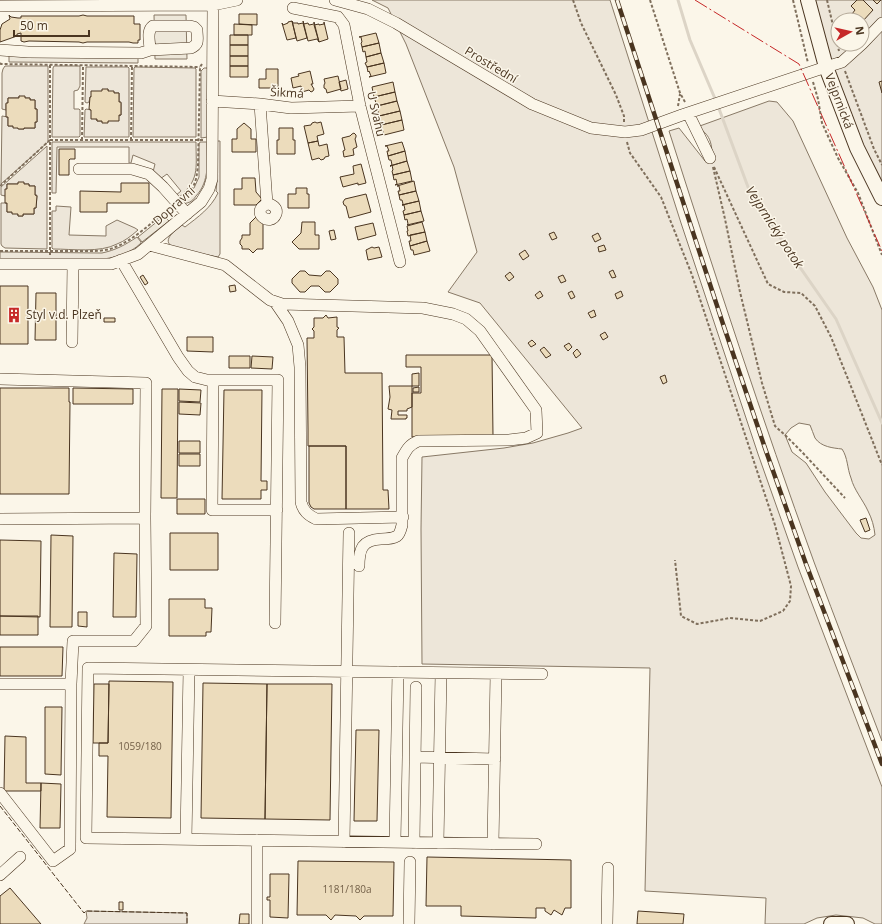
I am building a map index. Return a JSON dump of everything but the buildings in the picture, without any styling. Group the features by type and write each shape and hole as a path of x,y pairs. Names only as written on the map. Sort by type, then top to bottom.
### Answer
{"main road":[{"name":"Vejprnická","path":"808,0 826,68 857,148 882,198"},
{"path":"831,924 847,924"}],"street":[{"path":"0,6 213,4 238,0"},
{"name":"Prostřední","path":"334,0 368,10 396,23 532,104 591,128 625,132 641,130 842,62"},
{"name":"Dopravní","path":"0,264 111,264 138,254 201,202 209,189 212,179 213,4"},
{"name":"U Svahu","path":"293,8 338,17 344,25 360,106 400,262"},
{"path":"870,36 882,23"},
{"path":"0,50 28,52 146,51"},
{"path":"842,62 853,52"},
{"name":"Šikmá","path":"212,101 260,104 291,108 360,106"},
{"path":"260,104 267,204"},
{"path":"695,111 710,158"},
{"path":"79,169 132,169 149,174 187,214"},
{"path":"149,245 225,265 270,300 282,304 423,308 453,314 466,319 480,331 536,410 537,433 526,438 509,440 418,441 412,444 406,450 402,458 402,525 399,534 396,537 389,539 377,539 368,542 359,554 359,566"},
{"path":"121,260 188,372 195,377 207,380 278,380 275,623"},
{"path":"72,342 73,264"},
{"path":"275,302 288,321 298,345 300,367 301,502 305,512 316,519 402,517"},
{"path":"0,379 146,383 146,626 134,640 73,641 71,684 70,849 53,861 0,794"},
{"path":"213,380 212,510 276,510"},
{"path":"0,519 145,518"},
{"path":"344,842 349,533"},
{"path":"536,844 86,838 88,668 542,674"},
{"path":"186,839 189,670"},
{"path":"395,842 398,672"},
{"path":"438,843 441,673"},
{"path":"494,844 496,674"},
{"path":"0,684 71,684"},
{"path":"414,842 416,688"},
{"path":"415,757 494,759"},
{"path":"257,840 257,924"},
{"path":"0,875 20,857"},
{"path":"409,924 410,862"},
{"path":"607,924 608,868"}],"path":[{"path":"573,0 581,23 616,95 624,116 625,132 630,153 661,197 692,275 775,525 791,586 790,601 783,611 760,621 730,618 697,624 681,616 675,560"},
{"path":"650,0 680,93 685,102 694,102 695,111"},
{"path":"793,0 810,73 818,99 822,123 838,158 858,193 882,255"},
{"path":"827,0 842,62 874,149 882,165"},
{"path":"0,251 103,251 112,249 124,244 190,192 196,182 198,166 200,67 203,61"},
{"path":"0,63 84,66 212,67"},
{"path":"50,65 50,264"},
{"path":"82,140 84,66"},
{"path":"131,140 132,66"},
{"path":"0,186 50,140 212,140"},
{"path":"710,158 768,284 784,292 801,293 815,306 831,338 882,465"},
{"path":"710,158 762,384 775,426 802,452 845,498"}],"shaded area":[{"path":"372,0 610,0 681,223 758,454 798,567 882,787 882,924 875,924 863,918 836,915 817,918 804,924 765,924 766,898 645,891 650,668 422,664 422,457 504,448 533,443 582,428 480,303 448,292 477,252 454,167 406,44 388,8"},
{"path":"808,0 882,0 882,198"},
{"path":"154,15 186,15 187,59 155,59"},
{"path":"9,55 138,56 138,63 9,62"},
{"path":"5,66 48,66 48,142 1,184 2,116 8,117 8,126 13,126 19,129 35,128 35,122 37,122 35,100 30,100 30,98 19,96 19,98 8,98 6,110 2,109 2,73"},
{"path":"54,66 80,66 80,86 78,90 74,91 74,109 80,110 79,137 52,137"},
{"path":"86,67 129,68 129,137 84,137 86,109 91,110 97,121 108,121 121,115 119,93 108,91 108,89 90,97 89,102 85,102"},
{"path":"135,67 196,69 196,137 133,137"},
{"path":"204,68 208,68 208,137 201,138 201,71"},
{"path":"769,101 777,102 793,121 847,238 873,287 882,310 882,741 814,562 757,401 669,131 679,128 705,161 712,156 711,143 705,133 697,127","holes":["799,423 810,425 815,438 820,443 842,449 844,452 852,482 873,523 875,535 869,539 861,538 856,533 825,492 806,463 792,452 785,435 791,428"]},
{"path":"217,141 220,141 220,254 218,257 176,249 171,246 168,240 182,225 185,227 204,212 218,193 216,191"},
{"path":"52,142 196,142 195,174 190,186 177,199 175,196 181,191 167,174 160,179 153,172 155,164 133,155 131,163 129,163 129,147 57,147 56,193 52,193"},
{"path":"200,142 207,142 206,177 204,184 194,198 189,202 183,203 180,202 194,188 199,177"},
{"path":"47,146 47,249 5,248 1,244 1,203 7,203 7,212 18,214 18,216 23,216 23,214 34,214 37,195 35,195 35,186 29,186 29,184 7,184 5,196 1,195 1,187"},
{"path":"56,206 71,207 69,235 106,236 106,226 117,220 138,230 123,241 102,249 53,249 52,211 56,211"},
{"path":"164,216 169,221 142,242 138,237"},
{"path":"137,237 141,243 132,250 112,258 89,260 0,259 0,252 102,253 120,247"},
{"path":"86,911 187,913 187,924 84,924 87,918"}],"waterway":[{"name":"Vejprnický potok","path":"678,0 690,40 716,101"},
{"name":"Vejprnický potok","path":"718,106 748,187 790,253 836,319 882,423"}],"railway":[{"path":"617,0 766,451 806,564 882,764"}],"fence":[{"path":"0,806 84,913 86,911 187,913 187,924"}],"power":[{"path":"695,0 799,64 882,251"}],"place":[{"name":"Styl v.d. Plzeň","path":"14,315"}]}
